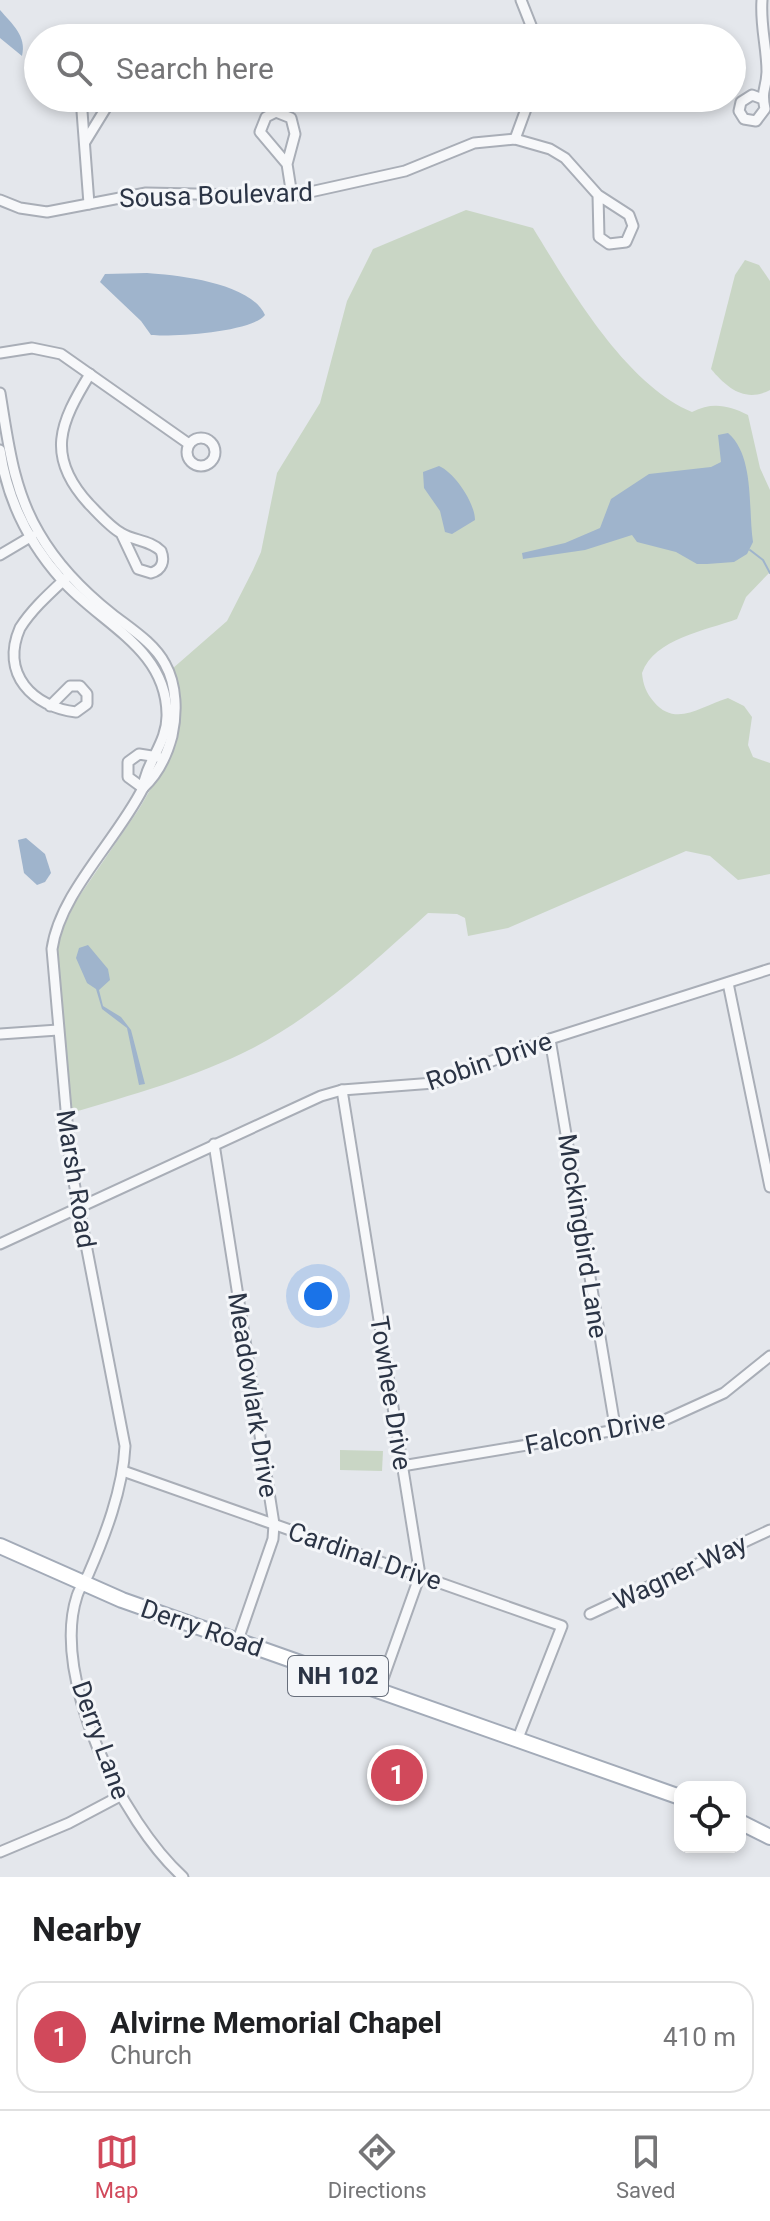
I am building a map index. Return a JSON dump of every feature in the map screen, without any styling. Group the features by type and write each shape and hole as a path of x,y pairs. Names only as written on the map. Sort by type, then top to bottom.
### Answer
{"main road":[{"name":"Derry Road","path":"0,1546 83,1584 674,1795"},
{"path":"746,1825 770,1837"}],"street":[{"path":"521,0 530,24"},
{"path":"760,98 767,69 761,34 762,0"},
{"path":"82,112 89,204"},
{"path":"85,142 103,112"},
{"path":"287,164 260,132 266,117 276,112 291,118 295,128 287,164 292,196"},
{"path":"515,139 525,112"},
{"name":"Sousa Boulevard","path":"0,200 26,210 47,212 146,193 292,196 405,171 474,143 515,139 543,146 565,158 598,195 629,215 633,226 626,242 614,245 599,237 598,195"},
{"path":"0,353 32,348 51,350 189,444"},
{"path":"90,374 65,417 61,452 73,484 121,533 138,569 146,573 160,569 163,555 158,547 121,533"},
{"name":"Marsh Road","path":"0,393 14,475 34,535"},
{"name":"Marsh Road","path":"0,450 11,495 34,535 66,578 140,649 159,672 165,695 167,724 159,757 144,776 143,788 56,928 52,949 65,1124 124,1432 123,1471 83,1584"},
{"path":"0,555 34,535"},
{"path":"50,706 36,702 23,688 14,670 13,650 22,624 66,578"},
{"path":"143,788 128,777 128,762 139,754 159,757"},
{"name":"Robin Drive","path":"0,1244 214,1144 342,1090 434,1083 550,1039 770,969"},
{"path":"728,983 770,1187"},
{"path":"0,1034 58,1030"},
{"name":"Mockingbird Lane","path":"550,1039 616,1432"},
{"name":"Towhee Drive","path":"342,1090 420,1575 379,1690"},
{"name":"Meadowlark Drive","path":"214,1144 274,1524 273,1539 238,1640"},
{"name":"Falcon Drive","path":"402,1466 658,1423 708,1402 770,1356"},
{"name":"Cardinal Drive","path":"123,1471 562,1626 518,1738"},
{"name":"Wagner Way","path":"590,1614 770,1530"},
{"name":"Derry Lane","path":"83,1584 73,1613 76,1677 87,1717 120,1796 141,1831 177,1875"},
{"path":"0,1852 61,1827 120,1796"}],"green space":[{"path":"466,210 533,228 601,332 644,380 667,399 692,412 720,406 748,415 760,468 770,490 770,572 746,597 737,619 669,644 658,651 642,673 645,688 662,710 689,713 728,698 744,706 752,717 748,745 753,757 770,763 770,874 738,880 710,856 686,851 508,928 468,936 465,918 457,914 428,913 323,1003 253,1048 185,1077 68,1114 56,943 76,901 139,809 168,759 180,709 172,669 227,621 253,570 261,552 277,473 320,403 347,301 373,249"},
{"path":"745,260 759,265 770,281 770,390 752,395 737,392 711,369 735,275"},
{"path":"340,1450 383,1451 382,1471 340,1470"}],"water":[{"path":"0,10 20,36 22,56 0,38"},
{"path":"147,273 194,279 230,288 257,304 265,315 245,326 229,329 151,335 141,321 100,282 105,274"},
{"path":"728,433 743,455 749,484 753,542 747,554 734,562 697,564 676,552 637,542 632,535 585,550 523,559 522,553 565,543 600,528 611,499 649,474 711,467 721,462 718,435"},
{"path":"439,466 457,482 468,497 474,513 475,520 452,534 445,532 440,511 424,488 423,472"},
{"path":"26,838 45,854 51,873 45,882 37,885 24,873 18,840"},
{"path":"88,945 108,969 110,980 99,990 103,1006 121,1017 131,1030 145,1084 139,1085 127,1028 102,1009 96,989 87,983 76,958 79,948"}],"waterway":[{"path":"750,550 763,560 770,573"}],"place":[{"name":"Alvirne Memorial Chapel","path":"397,1775"}]}
